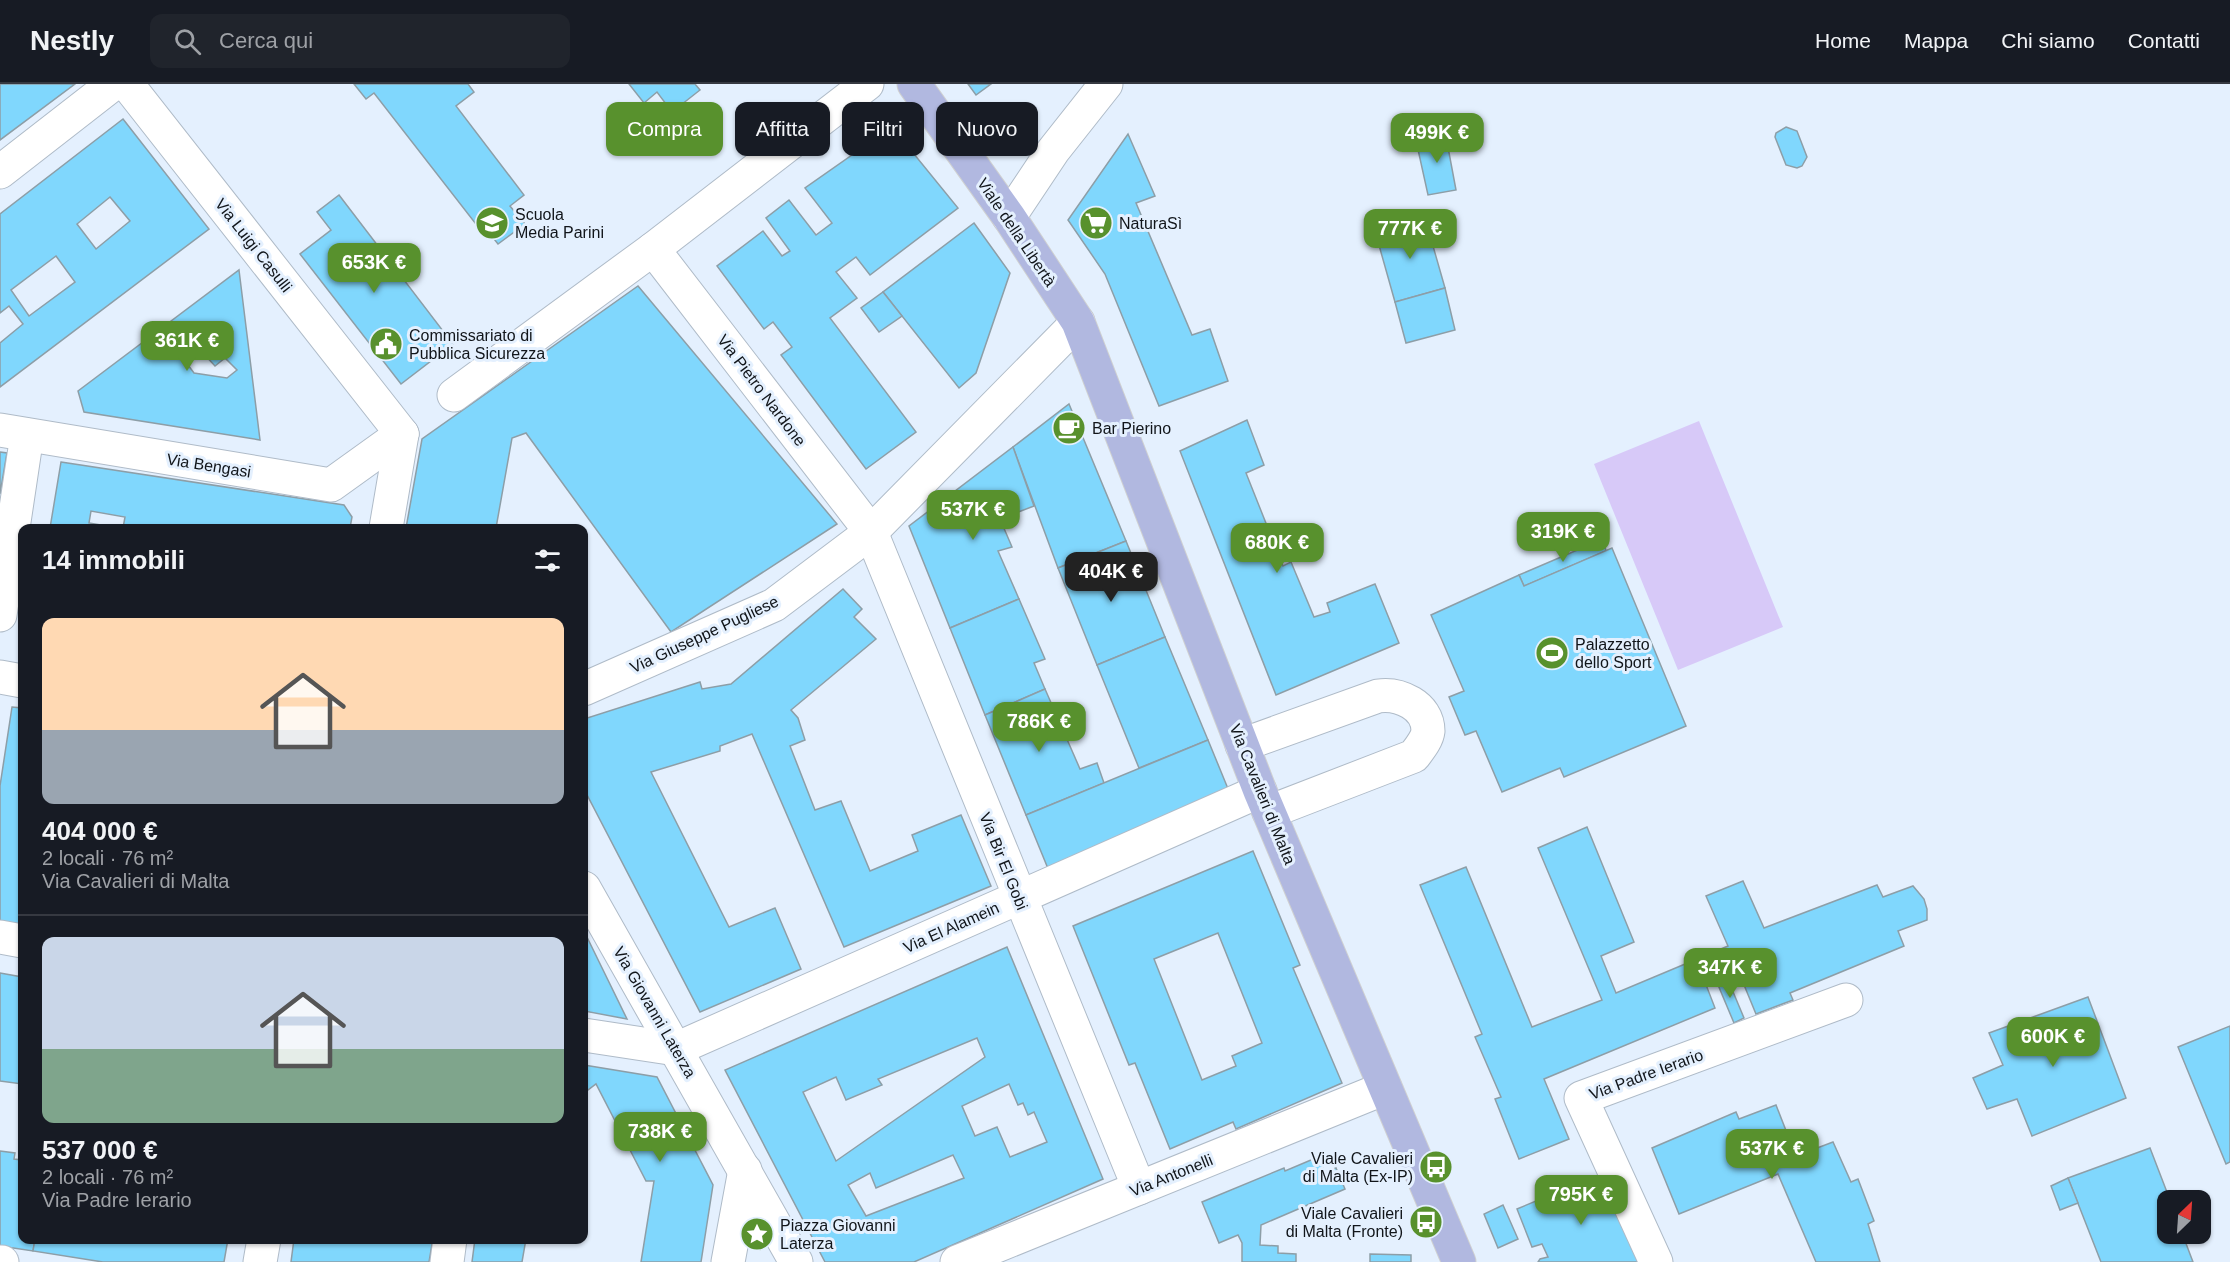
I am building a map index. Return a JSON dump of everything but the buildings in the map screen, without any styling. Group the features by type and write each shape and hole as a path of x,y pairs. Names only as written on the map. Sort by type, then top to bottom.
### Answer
{"main road":[{"name":"Viale della Libertà","path":"914,84 1078,322"},
{"name":"Via Cavalieri di Malta","path":"1078,322 1264,802 1459,1262"}],"street":[{"path":"0,172 113,84"},
{"name":"Via Luigi Casulli","path":"127,84 402,434"},
{"path":"454,396 653,249 867,84"},
{"path":"1008,218 1053,151 1106,84"},
{"name":"Via Pietro Nardone","path":"653,249 871,532"},
{"name":"Via Giuseppe Pugliese","path":"588,687 774,605 871,532 1078,322"},
{"path":"0,615 14,432"},
{"name":"Via Bengasi","path":"14,432 330,485 402,434"},
{"path":"387,524 402,434"},
{"name":"Via Bir El Gobi","path":"871,532 1018,898 1139,1188"},
{"path":"0,677 18,680"},
{"name":"Via El Alamein","path":"676,1049 1018,898 1264,802 1414,756 1424,743 1428,731 1425,719 1418,708 1405,699 1390,694 1378,696 1242,745"},
{"name":"Via Giovanni Laterza","path":"588,895 796,1262"},
{"path":"0,937 18,940"},
{"name":"Via Padre Ierario","path":"1656,1262 1581,1098 1846,1000"},
{"path":"588,1036 676,1049"},
{"name":"Via Antonelli","path":"957,1262 1385,1088"},
{"path":"728,1262 745,1170"},
{"path":"260,1262 263,1244"},
{"path":"447,1262 449,1244"}],"shaded area":[{"path":"1699,421 1783,627 1678,670 1594,464"}],"place":[{"name":"Scuola Media Parini","path":"492,223"},
{"name":"NaturaSì","path":"1096,223"},
{"name":"Commissariato di Pubblica Sicurezza","path":"386,344"},
{"name":"Bar Pierino","path":"1069,428"},
{"name":"Palazzetto dello Sport","path":"1552,653"},
{"name":"Viale Cavalieri di Malta (Ex-IP)","path":"1436,1167"},
{"name":"Viale Cavalieri di Malta (Fronte)","path":"1426,1222"},
{"name":"Piazza Giovanni Laterza","path":"757,1234"}]}
